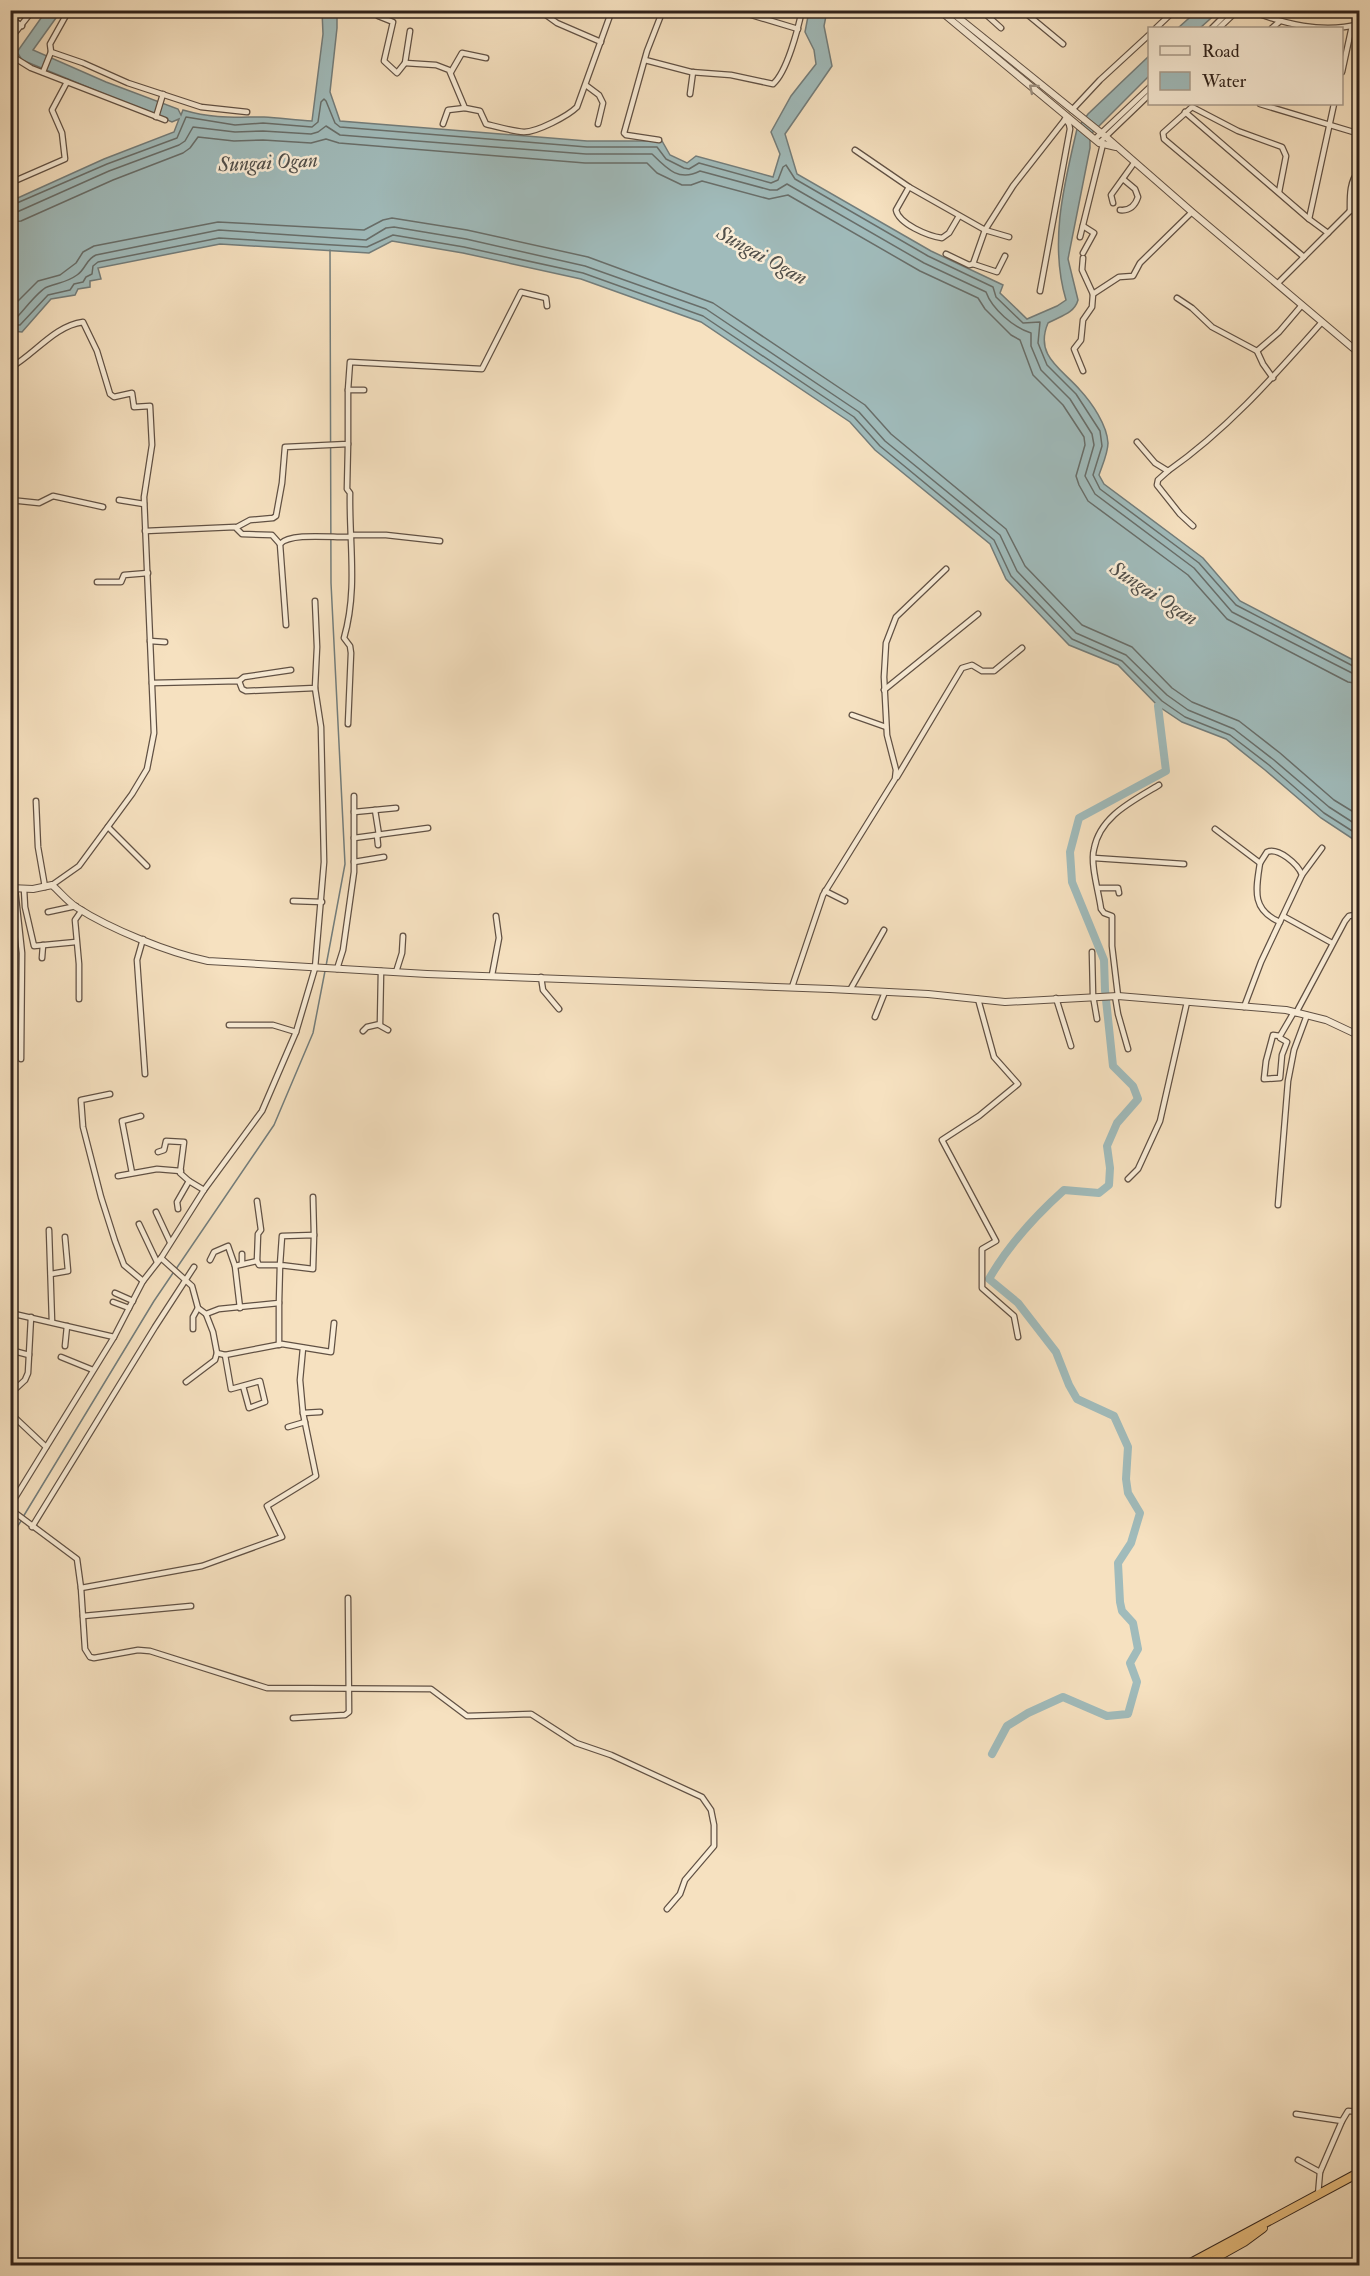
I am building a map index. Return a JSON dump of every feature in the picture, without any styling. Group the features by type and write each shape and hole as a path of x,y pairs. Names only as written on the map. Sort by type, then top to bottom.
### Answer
{"highway":[{"path":"1185,2265 1359,2172"},
{"path":"1201,2265 1244,2242 1281,2214"}],"street":[{"path":"10,39 33,10"},
{"path":"44,71 50,54 50,44 69,10"},
{"path":"375,10 378,16 392,20 394,24 384,61 397,73 405,63 410,31"},
{"path":"539,10 557,23 601,42"},
{"path":"443,124 447,110 465,108 480,111 487,125 528,131 572,112 579,104 587,86 612,10"},
{"path":"659,140 635,138 624,133 645,60 663,10"},
{"path":"727,10 798,28"},
{"path":"645,60 693,72 744,77 773,84 798,28 802,10"},
{"path":"939,10 956,16 1101,132 1134,163 1359,354"},
{"path":"950,10 1066,118 1097,140 1117,147"},
{"path":"981,10 1000,28"},
{"path":"1022,10 1063,44"},
{"path":"1157,27 1175,10"},
{"path":"1213,27 1230,10"},
{"path":"1220,27 1238,10"},
{"path":"1249,10 1278,25 1303,27"},
{"path":"10,18 22,26"},
{"path":"1334,27 1359,24"},
{"path":"1343,64 1352,26"},
{"path":"1072,110 1148,35"},
{"path":"451,72 462,52 486,58"},
{"path":"50,54 83,63 128,83 201,107 247,112"},
{"path":"10,55 31,68 44,71 165,120"},
{"path":"405,63 446,68 451,72 465,108"},
{"path":"690,94 693,72"},
{"path":"10,169 13,182 65,159 65,146 52,110 67,82"},
{"path":"587,86 598,95 603,103 598,124"},
{"path":"1080,237 1097,140 1101,132 1148,88"},
{"path":"156,116 163,94"},
{"path":"1101,132 1148,95"},
{"path":"1263,105 1359,134"},
{"path":"1309,219 1334,105"},
{"path":"1279,192 1286,156 1283,148 1238,131 1194,108 1190,108 1163,132 1164,139 1304,257"},
{"path":"1185,112 1328,233"},
{"path":"973,264 985,230 1013,186 1066,118"},
{"path":"1040,291 1070,129 1066,118"},
{"path":"855,150 909,187 959,216 985,230 1009,237"},
{"path":"1113,203 1112,195 1134,163"},
{"path":"1350,211 1352,183 1359,171"},
{"path":"1120,210 1134,206 1138,197 1135,189 1123,178"},
{"path":"909,187 896,210 897,215 903,221 942,238 949,233 959,216"},
{"path":"1277,284 1359,201"},
{"path":"1094,294 1119,277 1133,276 1140,263 1191,212"},
{"path":"1083,225 1094,233 1083,256 1082,270 1094,294 1092,307 1083,318 1082,340 1074,349 1083,371"},
{"path":"946,254 969,265 973,264 997,272 1005,256"},
{"path":"348,724 351,653 350,646 344,638 352,592 349,537 350,493 347,489 346,444 350,363 352,361 426,367 483,368 521,292 546,298 547,306"},
{"path":"1177,298 1192,308 1212,327 1257,351 1261,362 1273,378"},
{"path":"1257,351 1279,332 1302,305"},
{"path":"10,368 26,358 49,338 83,322 97,351 110,394 114,397 132,393 134,407 150,406 152,445 144,504 154,733 150,758 140,783 80,866 52,885 24,889 13,888 21,953 21,1059"},
{"path":"1193,526 1180,514 1157,485 1160,478 1197,450 1239,413 1322,322"},
{"path":"348,390 364,390"},
{"path":"1137,442 1157,465 1168,471"},
{"path":"145,531 237,527 250,520 276,516 282,483 284,447 346,444"},
{"path":"10,500 39,502 53,496 103,507"},
{"path":"119,500 144,504"},
{"path":"237,527 242,534 272,535 280,544 286,625"},
{"path":"280,544 286,539 322,537 386,536 440,541"},
{"path":"895,779 896,770 886,727 884,690 884,659 890,630 897,617 946,569"},
{"path":"97,582 121,582 124,575 148,573"},
{"path":"315,601 317,647 315,688 321,727 324,862 317,968 296,1032 261,1111 143,1281 114,1337 46,1447 11,1509 77,1559 85,1649 90,1657 138,1650 150,1651 267,1688 431,1689 469,1716 531,1714 576,1743 611,1755 702,1797 711,1810 714,1846 684,1881 680,1894 667,1909"},
{"path":"884,690 978,614"},
{"path":"150,641 165,642"},
{"path":"792,987 825,891 962,668 972,665 982,670 994,671 1022,648"},
{"path":"152,683 239,681 244,677 291,670"},
{"path":"239,681 242,689 246,691 315,688"},
{"path":"852,715 886,727"},
{"path":"1128,1049 1118,1014 1112,946 1112,916 1102,911 1094,849 1099,834 1109,819 1159,785"},
{"path":"336,969 343,950 354,872 354,796"},
{"path":"36,801 38,847 45,887"},
{"path":"354,812 396,808"},
{"path":"375,810 378,845"},
{"path":"108,827 147,866"},
{"path":"354,838 428,828"},
{"path":"1215,829 1260,863"},
{"path":"1244,1007 1261,962 1302,875 1322,848"},
{"path":"1302,875 1300,869 1290,860 1275,851 1267,852 1260,863 1257,895 1261,908 1269,917 1281,919 1332,943"},
{"path":"354,863 384,857"},
{"path":"1094,858 1184,864"},
{"path":"52,885 79,908 107,924 189,957 208,961 396,972 792,987 1005,1002 1105,995 1295,1012 1326,1020 1359,1036"},
{"path":"1098,888 1118,889 1119,893"},
{"path":"24,889 25,907 34,946 76,942"},
{"path":"825,891 846,901"},
{"path":"293,901 322,902"},
{"path":"48,912 79,908"},
{"path":"79,908 75,920 79,999"},
{"path":"1280,1036 1347,918 1359,914"},
{"path":"492,975 499,938 496,916"},
{"path":"850,990 884,930"},
{"path":"396,972 402,953 403,936"},
{"path":"143,939 137,960 145,1074"},
{"path":"42,958 43,945"},
{"path":"1092,952 1096,1019"},
{"path":"379,1025 381,971"},
{"path":"540,977 543,990 560,1009"},
{"path":"875,1017 885,992"},
{"path":"1056,998 1071,1046"},
{"path":"978,999 995,1058 1018,1084 979,1116 942,1140 996,1240 982,1249 982,1288 1014,1316 1018,1337"},
{"path":"1128,1179 1138,1168 1159,1124 1186,1002"},
{"path":"1278,1205 1288,1081 1294,1050 1307,1015"},
{"path":"229,1025 273,1025 296,1032"},
{"path":"363,1031 379,1025 388,1030"},
{"path":"1273,1036 1280,1036 1287,1041 1280,1078 1264,1078 1273,1036"},
{"path":"110,1094 81,1101 83,1127 101,1197 124,1265 143,1281"},
{"path":"132,1173 122,1121 141,1116"},
{"path":"158,1152 164,1150 166,1141 184,1142 181,1174 204,1190"},
{"path":"118,1176 159,1169 181,1171"},
{"path":"178,1209 177,1202 189,1180"},
{"path":"257,1201 261,1230 258,1234 257,1261 259,1265 313,1269 315,1235 313,1197"},
{"path":"156,1212 170,1242"},
{"path":"139,1224 159,1260 192,1286 198,1308 206,1314 217,1353 215,1360 186,1382"},
{"path":"49,1230 52,1322"},
{"path":"279,1345 282,1236 315,1235"},
{"path":"51,1274 68,1271 65,1237"},
{"path":"210,1260 214,1252 228,1246 235,1266 240,1308"},
{"path":"242,1254 242,1264"},
{"path":"235,1266 257,1261"},
{"path":"31,1526 184,1279 194,1267"},
{"path":"115,1293 133,1300"},
{"path":"113,1302 129,1308"},
{"path":"206,1314 219,1309 279,1303"},
{"path":"193,1329 193,1317 198,1308"},
{"path":"10,1313 114,1337"},
{"path":"10,1394 27,1377 32,1317"},
{"path":"217,1353 225,1355 279,1345 331,1352 334,1323"},
{"path":"65,1346 67,1326"},
{"path":"81,1588 202,1566 282,1537 267,1506 316,1476 303,1413 300,1380 303,1348"},
{"path":"10,1350 29,1355"},
{"path":"225,1355 231,1389 261,1381 265,1402 249,1408 243,1386"},
{"path":"61,1357 93,1370"},
{"path":"303,1413 320,1412"},
{"path":"10,1413 46,1447"},
{"path":"288,1427 305,1422"},
{"path":"293,1718 347,1715 349,1712 348,1598"},
{"path":"83,1616 191,1606"},
{"path":"1318,2194 1320,2172 1342,2121 1348,2111 1359,2112"},
{"path":"1296,2114 1342,2121"},
{"path":"1298,2160 1320,2172"},
{"path":"1358,2265 1359,2260"}],"water":[{"name":"Sungai Ogan","path":"46,11 61,11 33,50 106,82 178,109 181,115 183,110 214,116 312,121 323,34 322,11 337,11 330,92 340,121 587,141 662,141 670,155 687,163 696,156 773,177 780,154 771,132 791,96 816,64 814,50 805,32 809,11 827,11 824,26 832,66 785,134 797,174 931,251 1003,285 1000,293 1027,319 1066,300 1059,257 1060,214 1077,129 1088,114 1148,57 1148,77 1090,135 1090,148 1068,259 1078,300 1070,312 1048,323 1045,334 1047,353 1058,368 1085,395 1102,422 1108,443 1099,475 1104,484 1203,558 1240,601 1359,663 1359,843 1321,818 1226,739 1182,722 1158,706 1118,665 1069,645 1006,579 990,544 875,450 850,422 701,322 581,279 463,253 392,241 369,253 220,244 98,268 101,279 90,281 90,287 78,289 75,295 51,299 22,332 11,331 11,201 104,159 174,132 179,119 172,122 22,60 17,52"},
{"path":"1197,11 1219,11 1201,27 1179,27"}],"waterway":[{"path":"10,48 18,52"},
{"path":"326,966 345,864 331,583 330,250"},
{"path":"992,1754 1007,1726 1028,1713 1063,1697 1107,1716 1128,1714 1137,1682 1130,1663 1138,1649 1133,1623 1122,1611 1118,1563 1131,1543 1140,1513 1128,1493 1126,1479 1128,1447 1114,1416 1077,1399 1056,1352 1018,1303 989,1279 1023,1231 1064,1190 1099,1193 1109,1185 1110,1168 1107,1146 1117,1123 1138,1099 1133,1086 1113,1066 1104,960 1072,882 1070,852 1079,818 1166,771 1158,706"},
{"path":"176,1269 274,1125 313,1033 325,971"},
{"path":"23,1517 173,1273"},
{"path":"10,1538 21,1521"}]}
